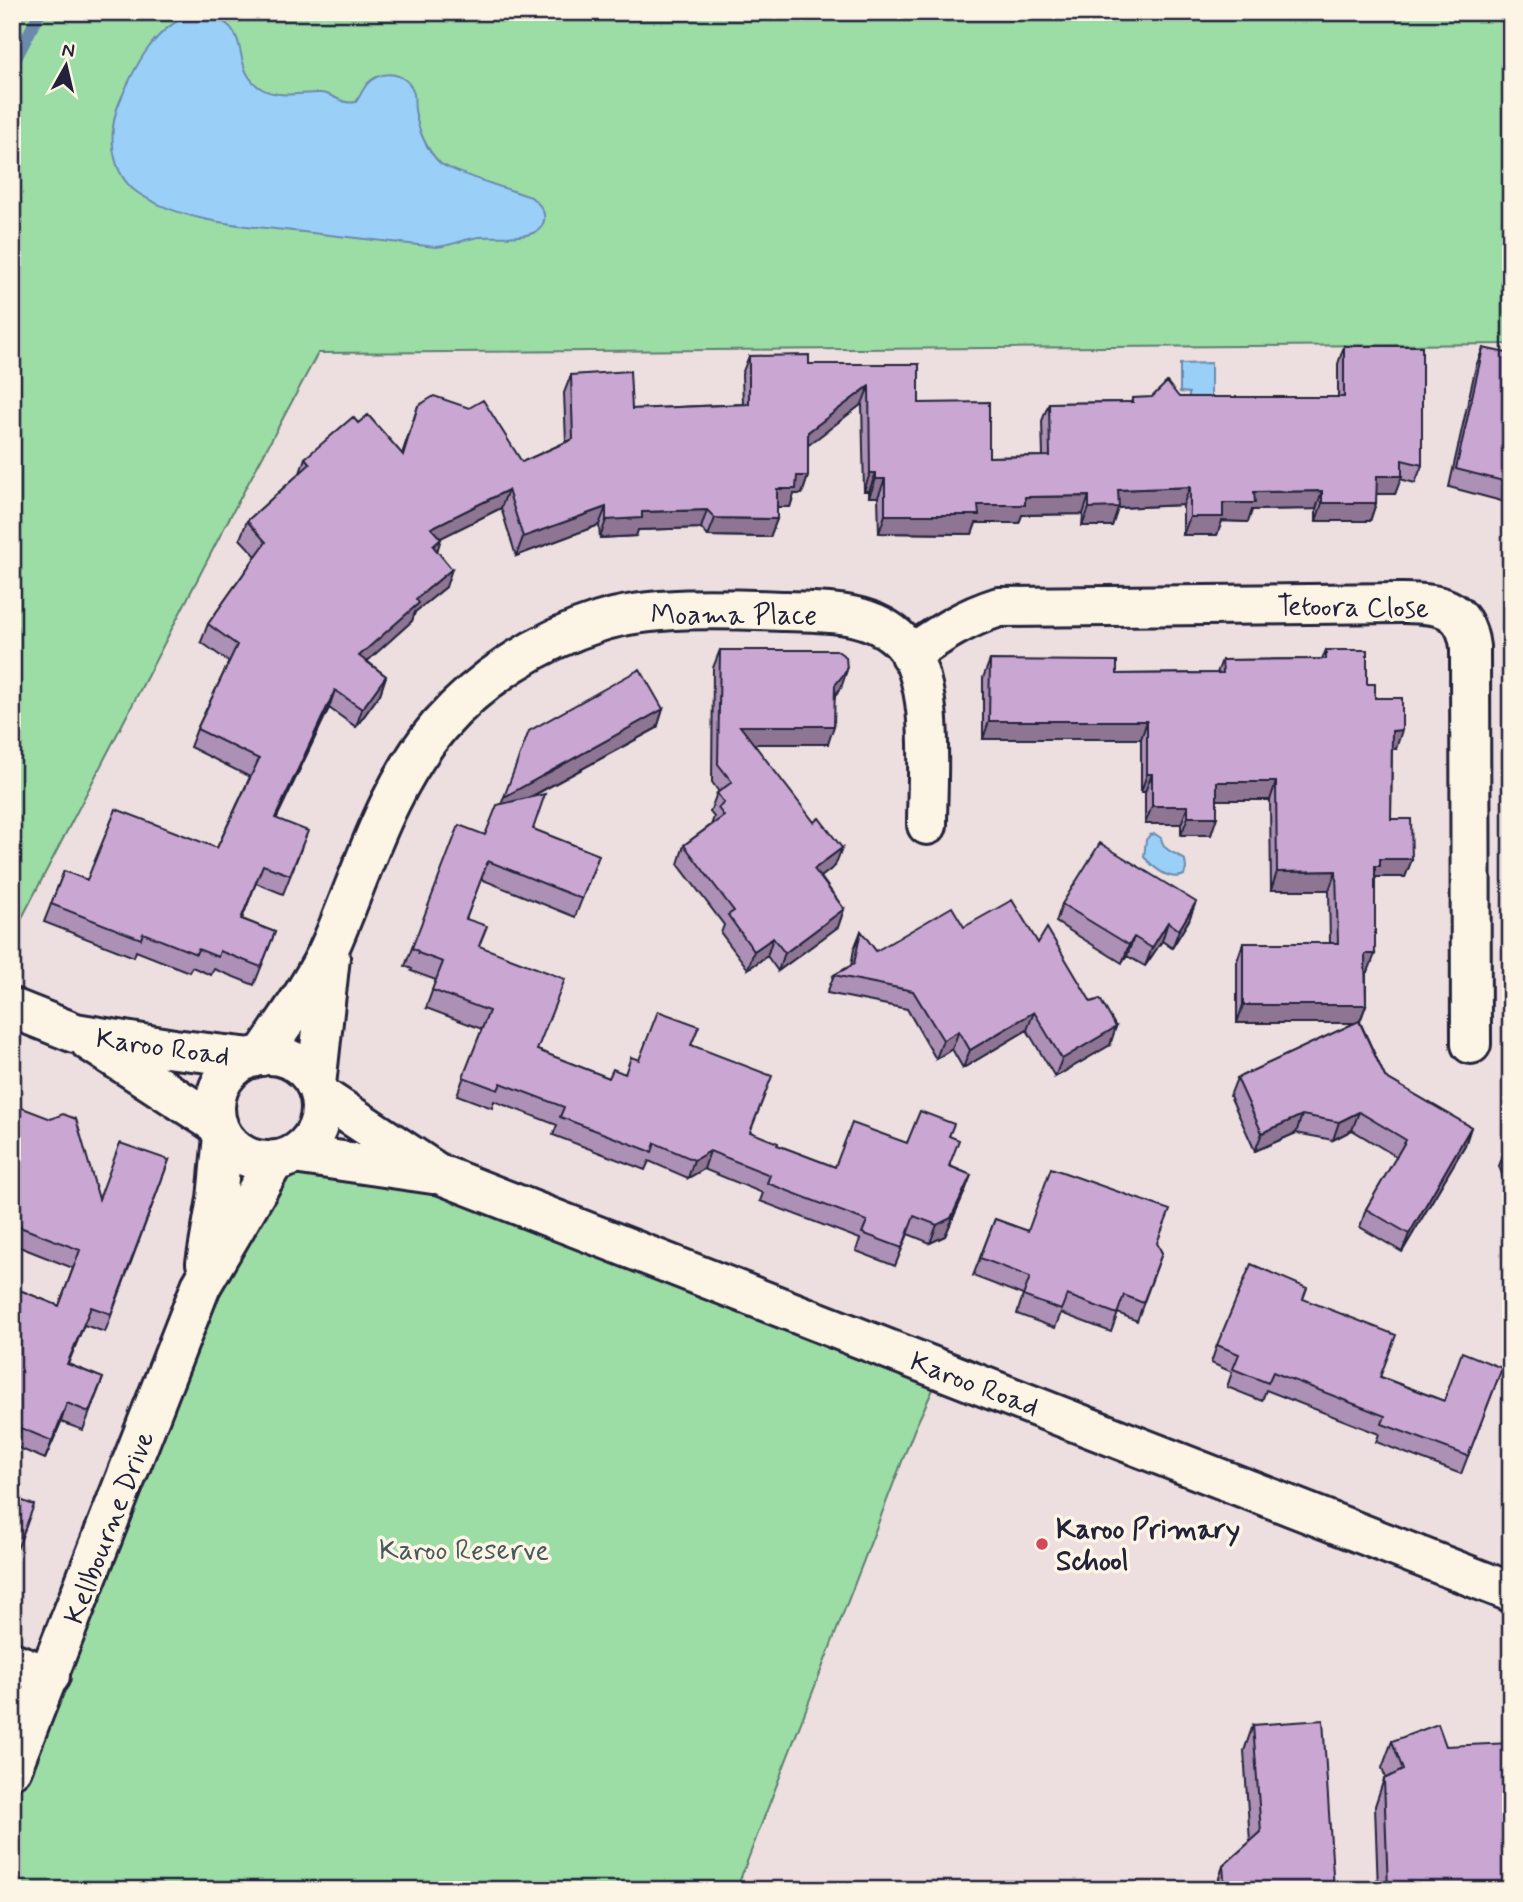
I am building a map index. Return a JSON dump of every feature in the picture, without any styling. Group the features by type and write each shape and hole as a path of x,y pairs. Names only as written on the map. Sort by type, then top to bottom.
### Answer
{"street":[{"name":"Tetoora Close","path":"910,655 956,624 973,615 999,607 1421,604 1455,612 1466,627 1470,647 1471,1044"},
{"name":"Moama Place","path":"257,1057 289,1016 331,945 389,803 415,759 439,727 462,702 493,676 532,651 601,621 655,612 743,609 864,618 879,624 902,643 921,678 926,704 928,825"},
{"name":"Moama Place","path":"318,1090 331,945"},
{"name":"Karoo Road","path":"12,1008 75,1033 221,1131"},
{"name":"Karoo Road","path":"75,1033 181,1050 257,1057"},
{"path":"278,1056 293,1061 307,1072 318,1090 320,1122 306,1146 285,1157 260,1160 246,1156 233,1148 221,1131 216,1104 221,1085 239,1064 257,1057 278,1056"},
{"name":"Karoo Road","path":"318,1090 439,1174 1511,1592"},
{"name":"Kellbourne Drive","path":"12,1768 201,1286 217,1199 221,1131"},
{"name":"Karoo Road","path":"285,1157 439,1174"},
{"name":"Kellbourne Drive","path":"201,1286 285,1157"},
{"path":"12,1662 50,1676"}],"green space":[{"path":"12,12 1511,12 1511,344 318,353 12,937"},
{"name":"Karoo Reserve","path":"275,1160 357,1164 942,1370 915,1428 736,1890 12,1890 12,1768"}],"water":[{"path":"192,14 214,17 227,24 235,34 251,80 269,92 321,93 346,102 356,102 373,79 387,74 400,77 411,87 421,131 440,163 531,197 544,213 541,227 527,235 479,237 436,247 218,222 176,211 138,193 122,175 117,163 113,138 116,113 147,49 167,29"},
{"path":"1211,363 1211,427 1189,401 1189,393 1180,392 1180,364"},
{"path":"1155,834 1168,849 1185,860 1184,875 1167,875 1144,857 1146,840"}],"building":[{"path":"1344,346 1422,346 1422,465 1402,460 1402,476 1377,476 1376,503 1322,503 1322,491 1254,492 1255,503 1223,503 1223,517 1190,517 1190,487 1118,490 1119,507 1089,508 1089,496 1025,497 1025,505 978,505 979,515 885,515 885,479 876,479 876,473 870,473 869,386 808,432 808,476 797,476 796,489 777,489 777,519 715,518 707,510 642,512 642,518 606,520 606,507 523,537 508,490 431,528 441,539 433,546 452,569 416,599 419,603 359,656 386,676 362,709 335,690 275,818 308,831 290,875 263,865 241,919 275,932 261,967 220,951 218,957 198,949 196,954 143,933 141,939 51,904 64,871 87,880 116,809 217,848 259,759 197,729 237,645 208,624 266,542 247,521 310,464 305,458 353,417 358,423 368,415 403,455 418,406 434,396 469,408 483,400 522,462 573,439 571,375 630,371 632,409 749,404 749,356 809,355 809,364 919,364 919,403 989,402 989,457 1050,456 1049,403 1133,402 1133,398 1152,397 1167,382 1179,397 1344,397"},
{"path":"1483,348 1511,354 1511,483 1456,469"},
{"path":"720,650 836,650 846,657 847,670 835,685 834,726 740,726 814,822 819,818 842,848 814,869 844,909 785,953 773,938 754,951 728,915 734,911 684,845 724,816 718,808 724,803 717,793 732,782 718,764"},
{"path":"1326,650 1367,650 1367,684 1375,684 1375,698 1402,698 1402,730 1392,731 1391,819 1411,819 1412,859 1380,859 1380,866 1375,866 1375,954 1365,954 1366,1005 1243,1005 1243,943 1338,943 1336,871 1277,872 1276,782 1217,782 1217,817 1188,817 1188,806 1152,806 1152,774 1147,774 1147,721 989,721 990,660 1117,661 1117,674 1223,673 1222,660 1326,659"},
{"path":"640,669 663,709 504,797 529,731"},
{"path":"545,794 533,829 599,855 582,899 488,861 466,919 487,926 479,946 565,979 537,1050 609,1078 613,1069 625,1074 631,1057 639,1060 658,1011 699,1026 691,1045 772,1076 750,1132 835,1167 852,1123 907,1143 920,1111 954,1124 949,1136 959,1140 949,1166 971,1175 951,1218 937,1225 914,1216 902,1248 862,1233 867,1221 767,1183 770,1175 710,1151 694,1160 655,1143 652,1152 560,1117 564,1107 501,1083 498,1090 463,1077 489,1011 432,990 443,962 412,948 459,825 485,835 497,805"},
{"path":"1100,843 1196,902 1179,930 1168,922 1152,948 1134,937 1129,945 1062,904"},
{"path":"1012,900 1038,943 1047,928 1091,1002 1100,999 1116,1027 1062,1059 1034,1012 970,1050 959,1031 943,1040 913,991 834,975 854,964 861,931 876,951 952,907 964,927"},
{"path":"1359,1021 1385,1077 1471,1127 1409,1234 1366,1209 1406,1140 1359,1112 1339,1122 1302,1115 1262,1133 1237,1078"},
{"path":"12,1104 51,1119 63,1114 76,1119 99,1199 120,1143 169,1160 111,1314 91,1307 67,1364 103,1378 89,1412 67,1403 52,1441 21,1428 12,1447 12,1287 59,1306 80,1250 12,1224"},
{"path":"1511,1146 1511,1162 1506,1148"},
{"path":"1051,1168 1170,1210 1157,1243 1162,1253 1143,1303 1124,1295 1117,1314 1067,1295 1061,1310 1023,1296 1030,1277 980,1258 995,1219 1028,1231"},
{"path":"1251,1264 1307,1288 1303,1299 1396,1335 1380,1377 1444,1401 1462,1352 1502,1368 1468,1456 1382,1424 1385,1416 1273,1372 1268,1383 1233,1369 1239,1354 1217,1345"},
{"path":"12,1497 34,1505 18,1547 12,1545"},
{"path":"1323,1720 1334,1890 1225,1890 1223,1866 1261,1832 1253,1725"},
{"path":"1438,1724 1446,1746 1511,1743 1511,1890 1388,1890 1384,1779 1403,1770 1392,1741"}],"waterway":[{"path":"12,66 40,12"}],"place":[{"name":"Karoo Primary School","path":"1042,1544"}]}
